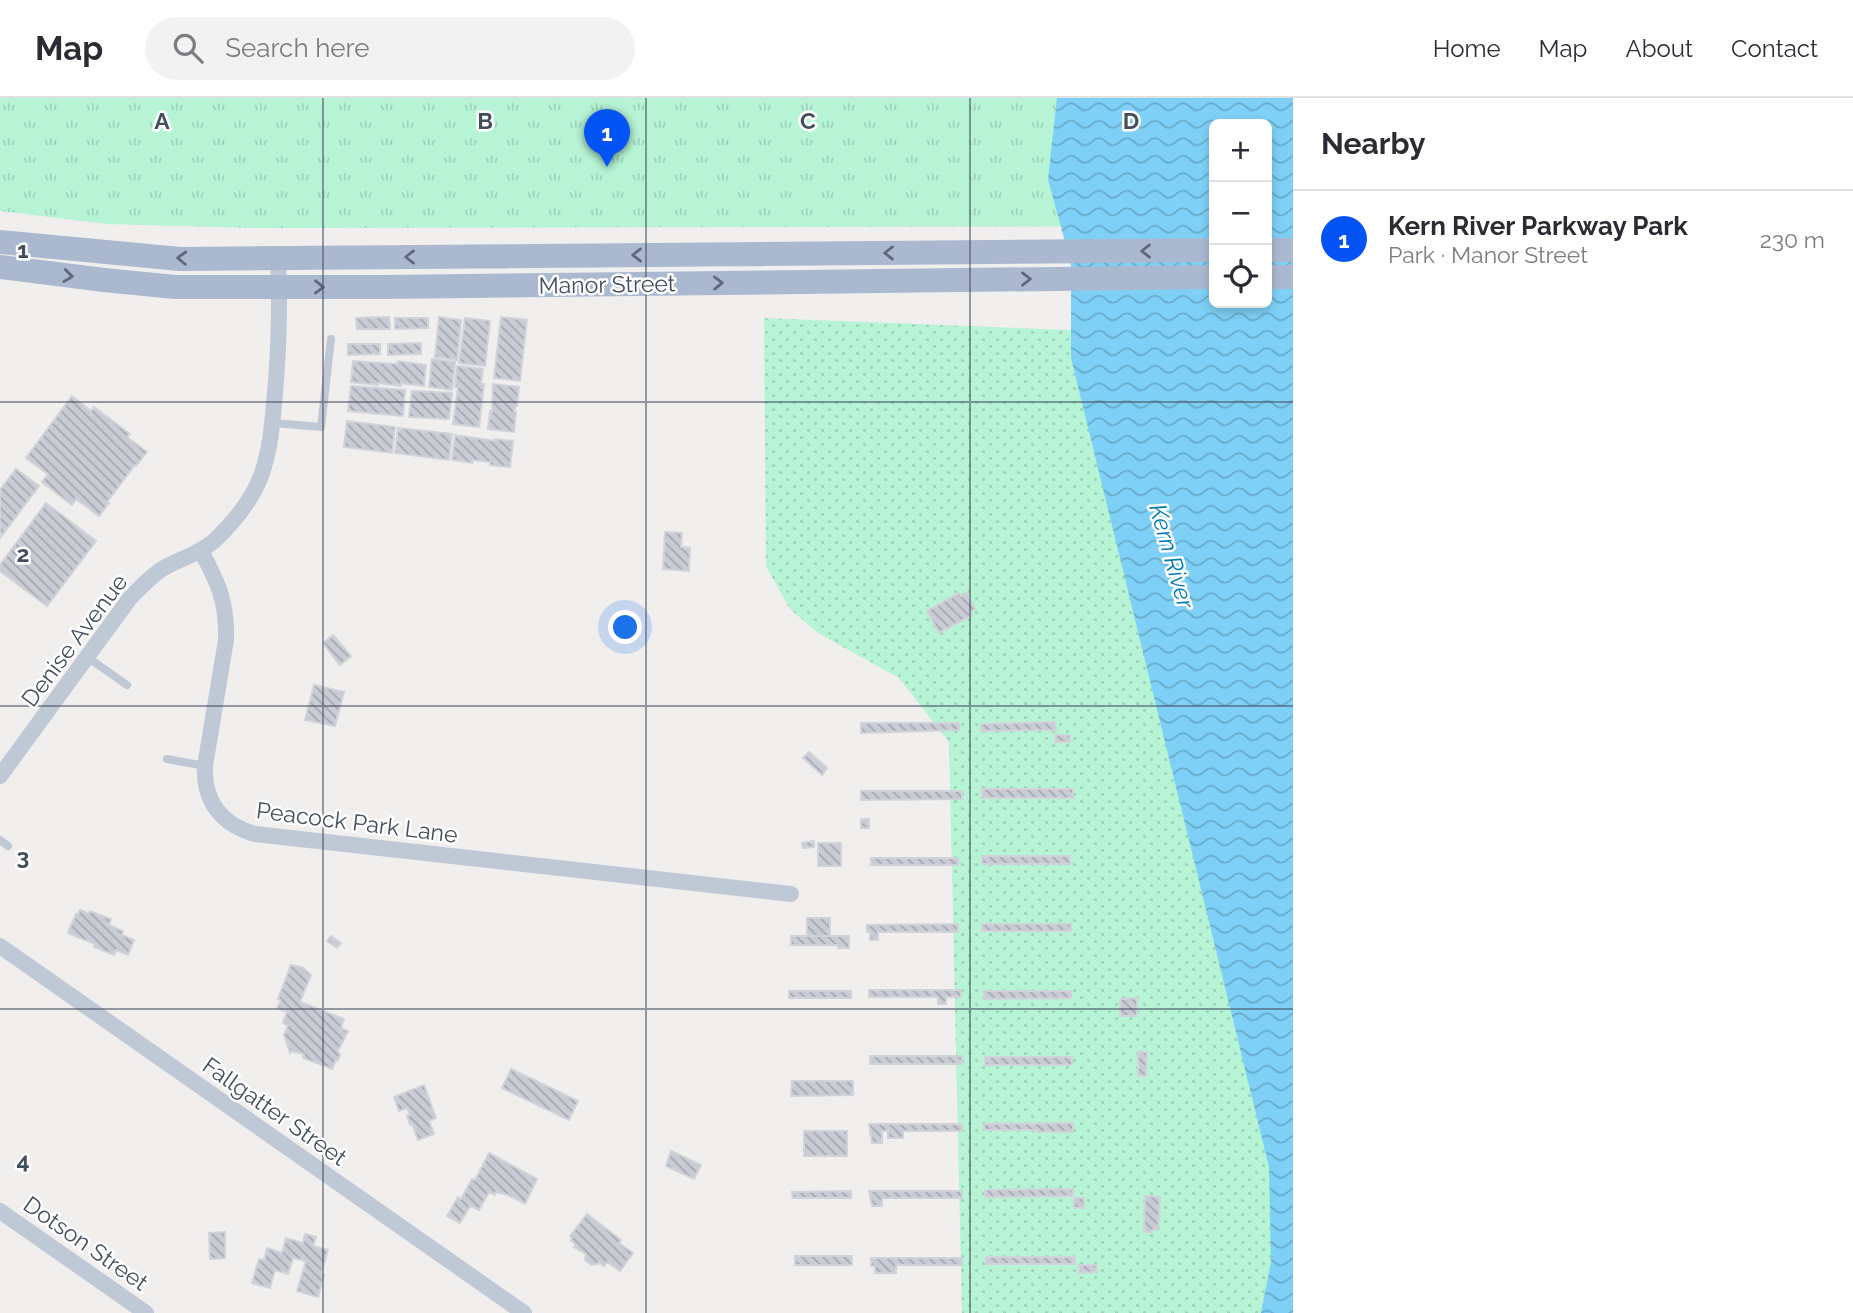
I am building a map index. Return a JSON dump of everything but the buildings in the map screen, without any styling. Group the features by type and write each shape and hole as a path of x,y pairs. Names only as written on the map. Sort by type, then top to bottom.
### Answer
{"main road":[{"name":"Manor Street","path":"0,242 180,259 1209,250"},
{"path":"1272,250 1293,250"},
{"name":"Manor Street","path":"0,267 175,287 1209,277"},
{"path":"1272,277 1293,276"}],"street":[{"path":"201,551 240,513 252,495 268,456 273,423 280,317 278,258"},
{"name":"Denise Avenue","path":"0,776 130,598 163,569 201,551"},
{"name":"Peacock Park Lane","path":"201,551 217,581 227,621 204,780 206,790 220,815 242,830 255,834 791,894"},
{"name":"Fallgatter Street","path":"0,946 524,1313"},
{"name":"Dotson Street","path":"0,1211 146,1313"}],"lane":[{"path":"273,423 321,426 331,339"},
{"path":"87,657 127,685"},
{"path":"167,759 205,766"},
{"path":"0,840 8,846"}],"green space":[{"path":"0,98 1293,98 1272,119 1209,119 1209,226 259,228 106,224 0,211"},
{"path":"764,318 1291,339 1293,1313 962,1313 949,742 899,678 818,633 790,609 766,566"}],"water":[{"name":"Kern River","path":"1057,98 1293,98 1293,1313 1261,1313 1271,1262 1269,1167 1071,358 1071,264 1048,179"}],"place":[{"name":"Kern River Parkway Park","path":"607,167"}]}
